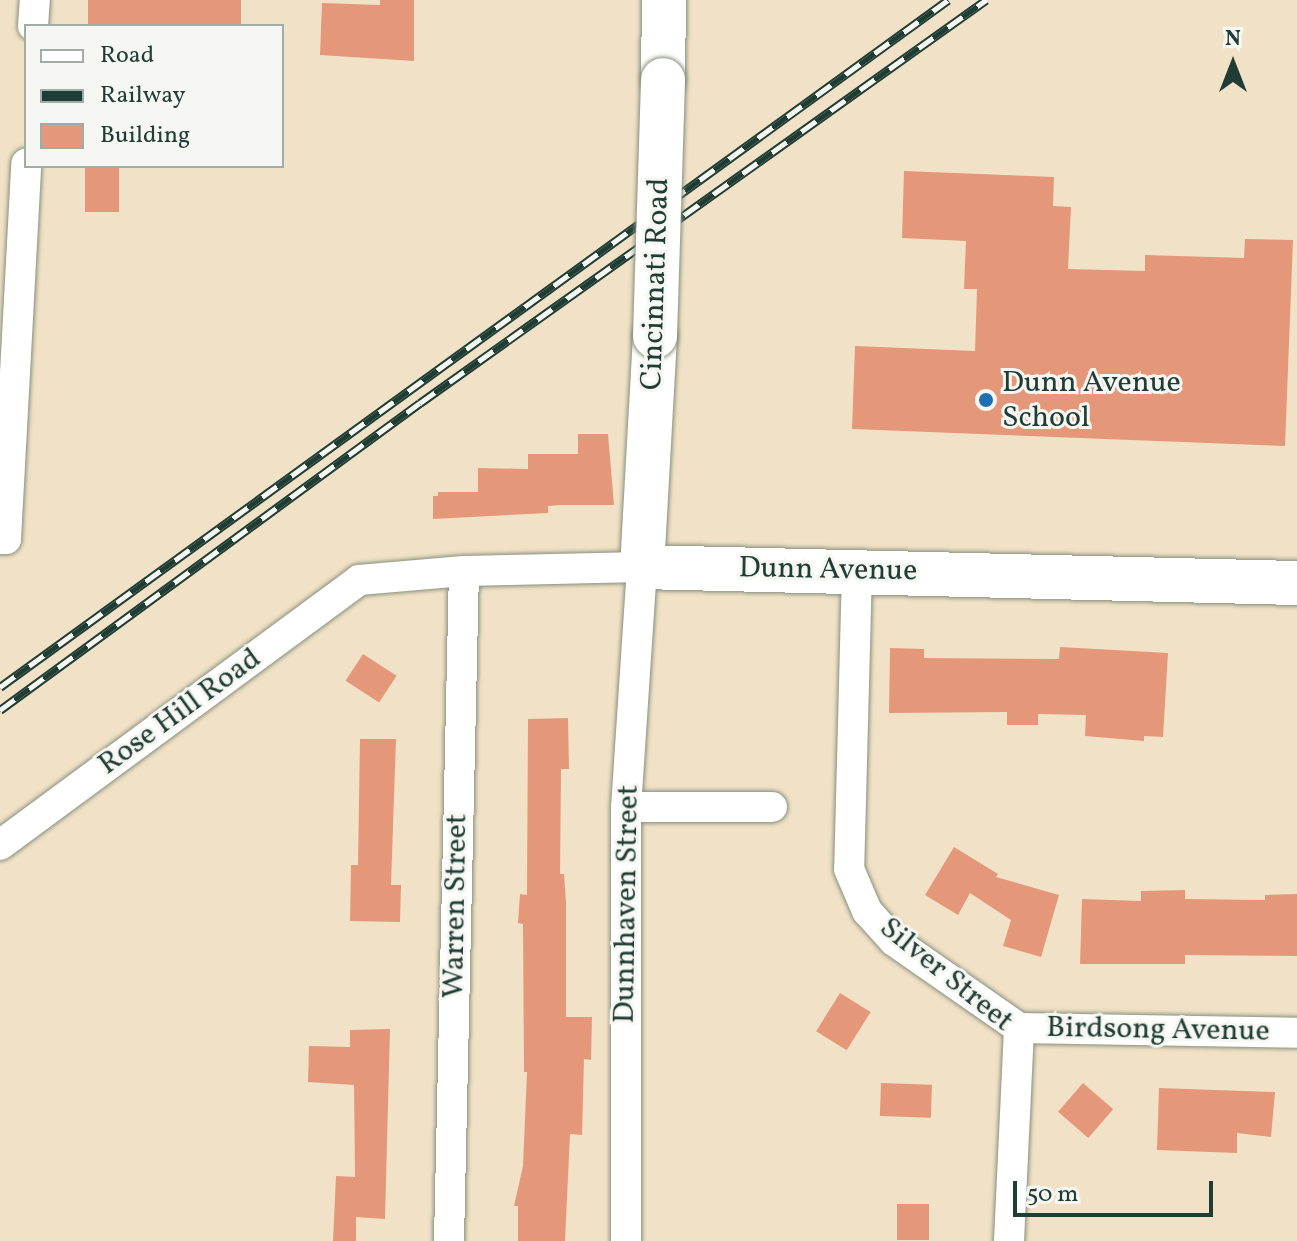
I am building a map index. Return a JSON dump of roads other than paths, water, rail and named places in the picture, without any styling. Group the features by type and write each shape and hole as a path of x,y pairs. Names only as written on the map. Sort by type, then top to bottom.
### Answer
{"street":[{"path":"33,24 35,0"},
{"name":"Cincinnati Road","path":"642,567 655,336 664,0"},
{"path":"3,539 11,242 25,168"},
{"name":"Dunn Avenue","path":"359,580 464,571 642,567 1297,583"},
{"name":"Dunnhaven Street","path":"626,1241 626,807 642,567"},
{"name":"Silver Street","path":"857,570 849,869 867,911 894,941 1019,1028 1009,1241"},
{"name":"Warren Street","path":"449,1241 464,571"},
{"name":"Rose Hill Road","path":"0,845 359,580"},
{"path":"626,807 772,807"},
{"name":"Birdsong Avenue","path":"1019,1028 1297,1033"}],"railway":[{"path":"0,687 948,0"},
{"path":"0,710 420,403 986,0"}],"place":[{"name":"Dunn Avenue School","path":"986,400"}]}
